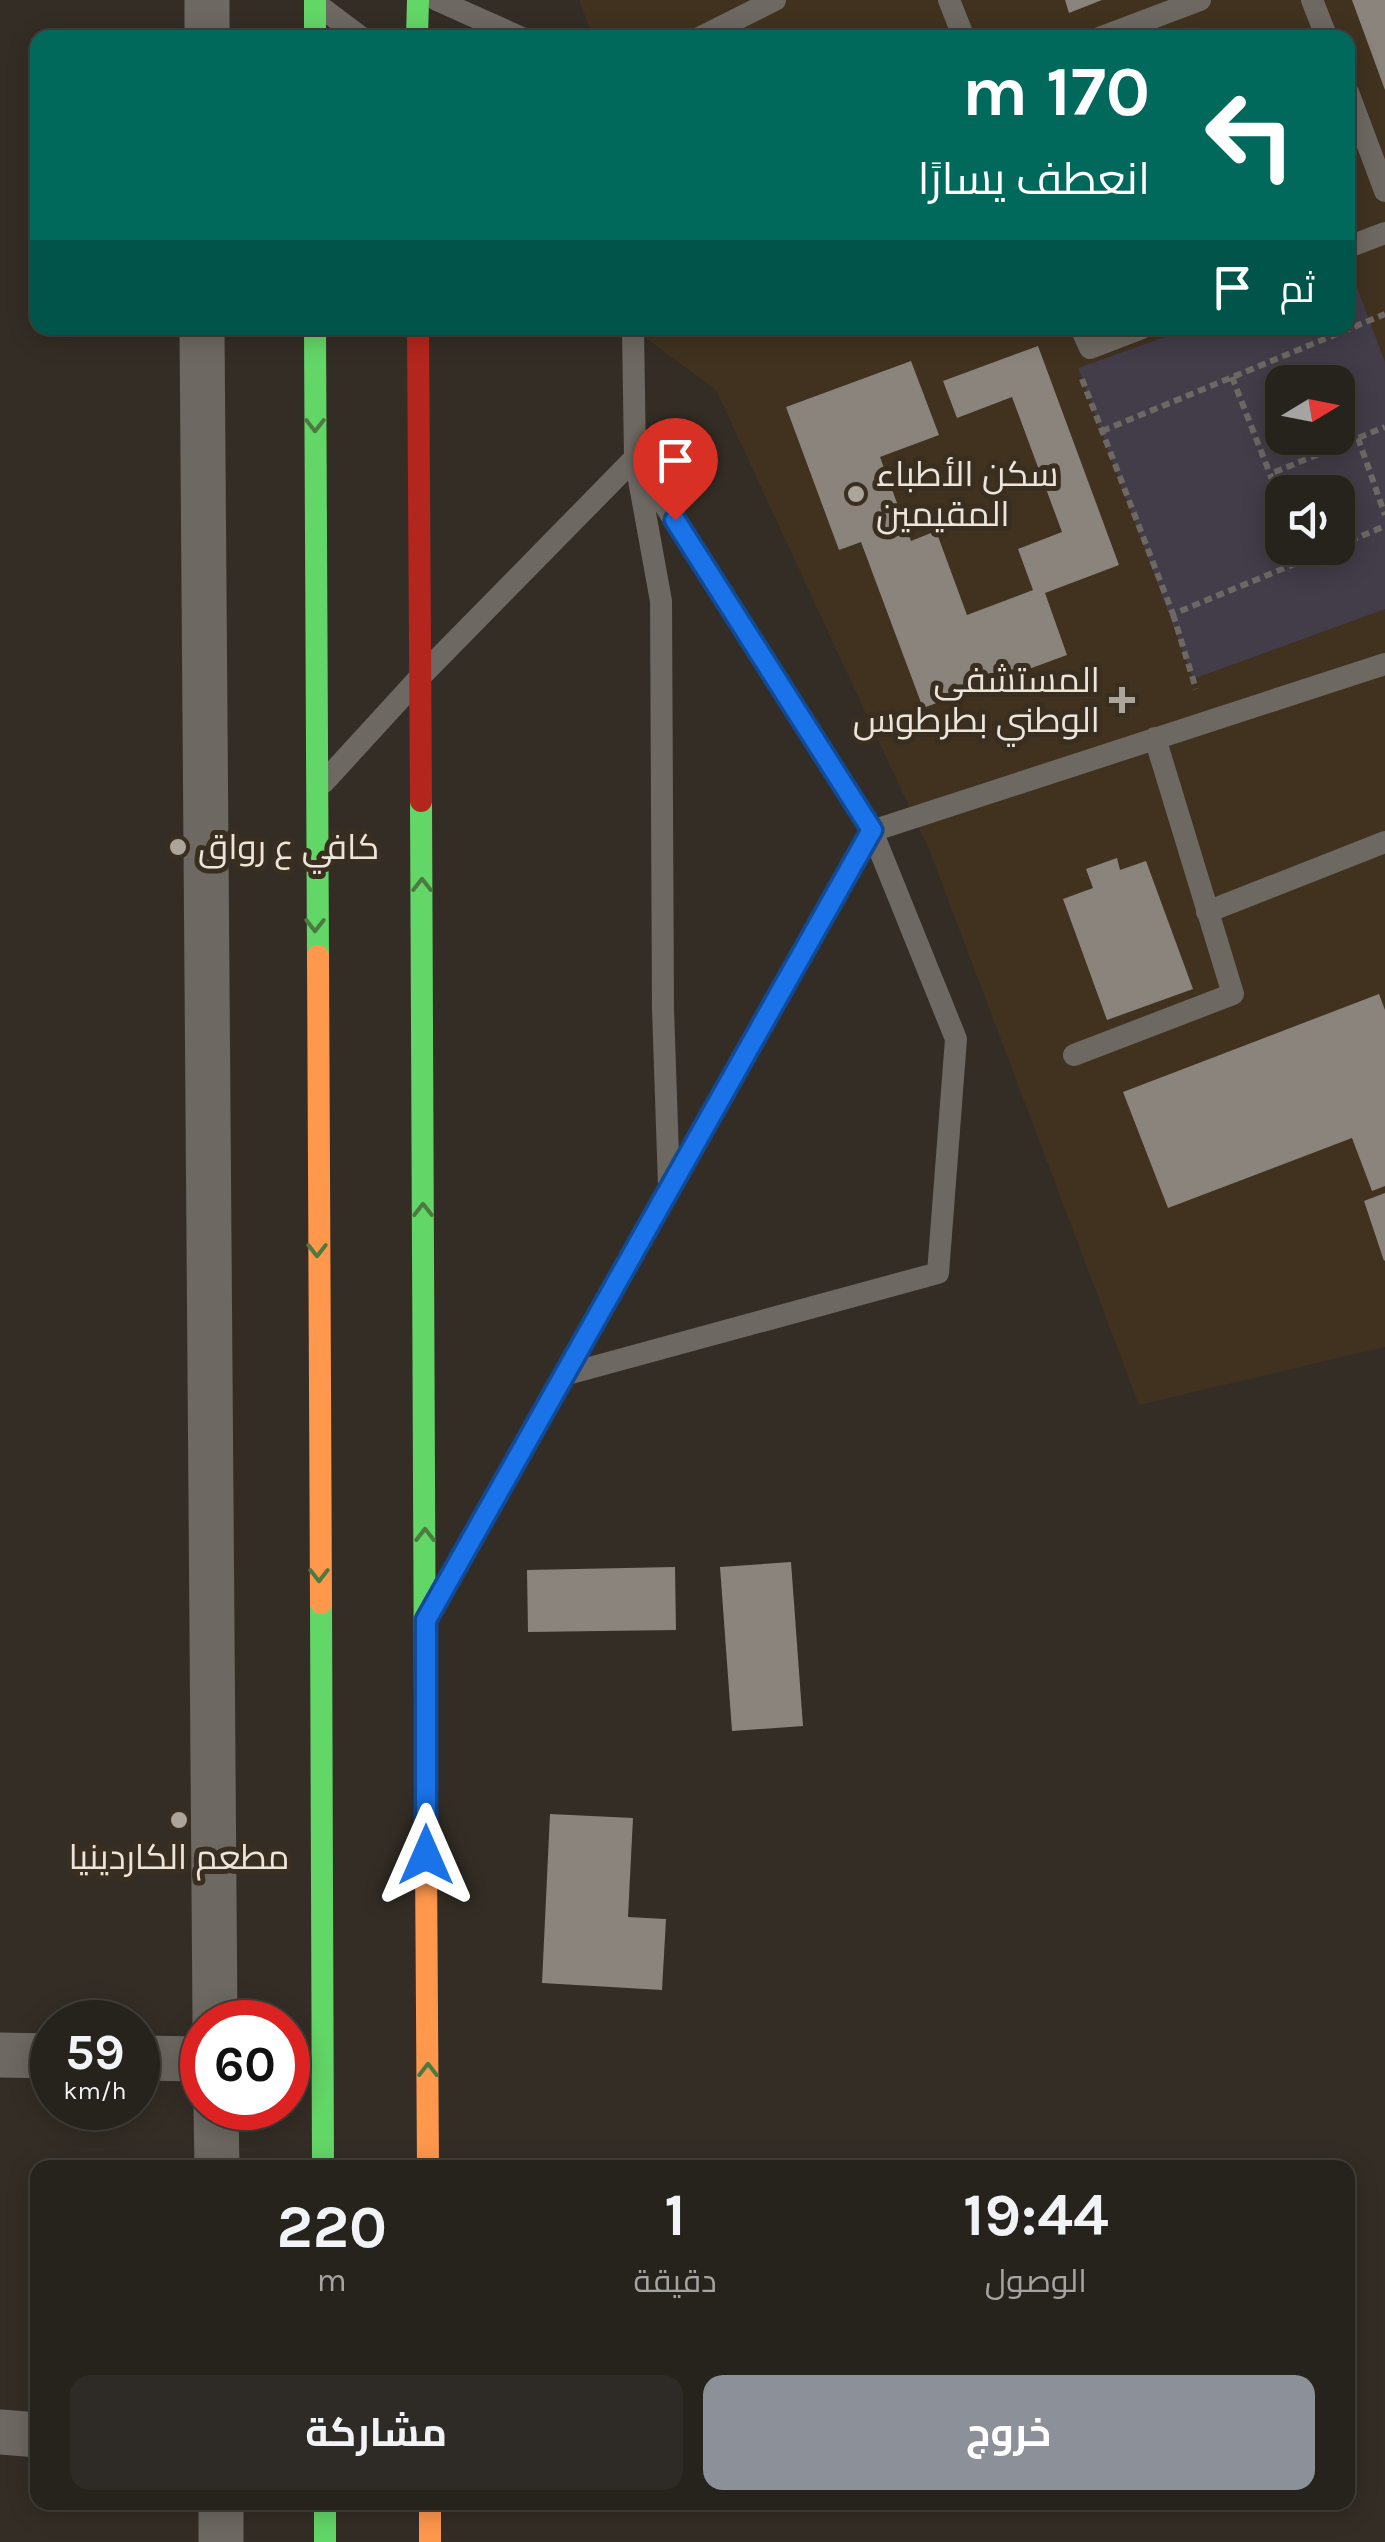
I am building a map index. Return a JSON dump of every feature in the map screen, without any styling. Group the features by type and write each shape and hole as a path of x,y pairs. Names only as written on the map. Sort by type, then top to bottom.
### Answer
{"main road":[{"path":"416,30 418,0"},
{"path":"315,2 315,30"},
{"path":"315,335 323,2160"},
{"path":"418,335 428,2160"},
{"path":"325,2510 325,2542"},
{"path":"430,2510 430,2542"}],"street":[{"path":"206,30 207,0"},
{"path":"202,335 215,2000"},
{"path":"0,2055 30,2056"},
{"path":"216,2130 217,2160"},
{"path":"0,2432 30,2434"},
{"path":"221,2510 222,2542"}],"lane":[{"path":"315,2 344,0"},
{"path":"436,0 504,30"},
{"path":"716,30 775,0"},
{"path":"949,0 961,30"},
{"path":"1120,30 1200,0"},
{"path":"1312,0 1324,30"},
{"path":"315,2 352,30"},
{"path":"1355,111 1385,191"},
{"path":"1355,244 1385,232"},
{"path":"633,335 635,458 661,601 663,1009 669,1188"},
{"path":"314,792 421,676 635,458"},
{"path":"564,1374 938,1272 956,1039 872,830 635,458"},
{"path":"426,1620 872,830 1385,664"},
{"path":"1074,1055 1233,994 1155,738"},
{"path":"1208,912 1385,842"}],"path":[{"path":"1355,326 1385,314"},
{"path":"1102,431 1334,335"},
{"path":"1085,338 1078,368 1173,614 1206,722"},
{"path":"1232,377 1270,474 1385,428"},
{"path":"1358,438 1385,516"},
{"path":"1355,539 1385,526"},
{"path":"1173,614 1292,565"}],"shaded area":[{"name":"المستشفى الوطني بطرطوس","path":"579,0 1385,0 1385,1347 1139,1405 930,852 716,390 641,335 1355,335 1355,30 590,30"},
{"path":"1355,282 1385,362 1385,609 1193,679 1078,368 1170,335 1355,335"}],"building":[{"path":"1065,0 1102,0 1069,13"},
{"path":"1352,0 1385,0 1385,90"},
{"name":"سكن الأطباء المقيمين","path":"1038,346 1119,565 1045,593 1067,655 923,708 861,542 839,550 786,407 911,361 939,435 880,457 911,541 936,531 967,615 1033,590 1018,549 1062,532 1012,397 957,418 943,381"},
{"path":"1117,858 1120,870 1146,861 1193,989 1107,1020 1063,899 1093,888 1086,869"},
{"path":"1379,994 1385,1010 1385,1186 1372,1191 1352,1138 1168,1208 1123,1092"},
{"path":"1385,1193 1385,1260 1384,1261 1364,1201"},
{"path":"791,1562 803,1726 732,1731 720,1567"},
{"path":"675,1567 676,1630 528,1632 527,1570"},
{"path":"550,1814 633,1818 628,1917 666,1919 662,1990 542,1983"}],"traffic: fast":[{"path":"315,0 315,30"},
{"path":"417,30 418,0"},
{"path":"315,335 318,956"},
{"path":"421,801 425,1704"},
{"path":"321,1603 323,2160"},
{"path":"325,2510 325,2542"}],"traffic: slow":[{"path":"318,956 321,1603"},
{"path":"425,1704 428,2160"},
{"path":"430,2510 430,2542"}],"traffic: jam":[{"path":"418,335 421,801"}],"place":[{"name":"سكن الأطباء المقيمين","path":"856,494"},
{"name":"المستشفى الوطني بطرطوس","path":"1122,700"},
{"name":"كافي ع رواق","path":"178,847"},
{"name":"مطعم الكاردينيا","path":"179,1820"}],"route":[{"path":"426,1855 426,1620 872,830 675,520"}]}
